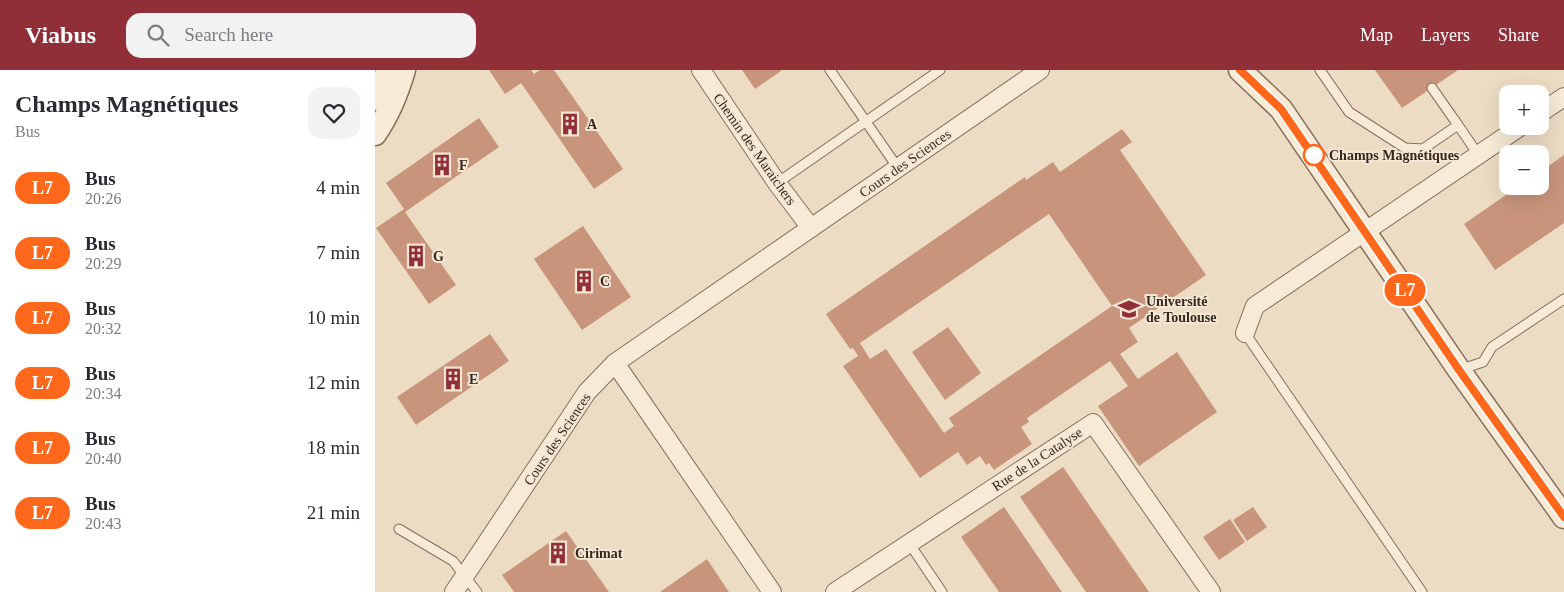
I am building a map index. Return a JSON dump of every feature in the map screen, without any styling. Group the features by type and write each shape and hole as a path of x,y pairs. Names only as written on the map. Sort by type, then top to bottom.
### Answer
{"street":[{"path":"375,99 388,70"},
{"path":"375,134 386,119 397,95 404,70"},
{"name":"Chemin des Maraichers","path":"701,70 777,183 811,228"},
{"name":"Cours des Sciences","path":"454,592 587,392 615,363 1040,70"},
{"path":"1239,70 1281,109"},
{"path":"1264,70 1281,109 1459,370 1564,517"},
{"path":"1549,107 1564,96"},
{"path":"1245,333 1255,306 1366,233 1508,135"},
{"path":"615,363 771,592"},
{"name":"Rue de la Catalyse","path":"835,592 1093,423 1211,592"}],"lane":[{"path":"830,70 898,168"},
{"path":"777,183 940,70"},
{"path":"1320,70 1349,112 1405,148 1423,149 1458,125"},
{"path":"1432,88 1479,156"},
{"path":"1459,370 1483,362 1492,347 1564,299"},
{"path":"1245,333 1422,592"},
{"path":"399,529 453,561 477,592"},
{"path":"909,543 943,592"}],"building":[{"name":"A","path":"489,70 531,70 534,74 540,70 554,70 623,169 594,189 521,83 505,94"},
{"path":"742,70 780,70 781,71 755,89"},
{"path":"1375,70 1458,70 1402,108"},
{"path":"479,118 499,147 405,212 456,285 429,304 376,228 404,209 386,183"},
{"path":"1122,129 1132,142 1120,150 1206,275 1129,328 1138,342 1120,354 1138,379 1177,352 1217,412 1139,466 1098,406 1128,386 1110,361 1027,418 1029,422 1021,427 1032,444 994,470 989,463 986,465 980,456 967,465 958,452 920,478 843,366 858,356 853,348 850,349 826,314 1025,177 1026,180 1053,162 1060,172","holes":["1049,214 1112,306 949,418 954,426 944,433 886,349 870,359 860,343"]},
{"path":"1564,155 1564,223 1495,270 1464,224 1506,195 1549,195 1549,166"},
{"name":"C","path":"583,226 631,297 582,330 534,259"},
{"path":"948,327 981,373 945,400 912,352"},
{"name":"E","path":"490,334 509,361 416,425 397,397"},
{"path":"1063,467 1149,592 1086,592 1020,497"},
{"path":"1004,507 1062,592 999,592 961,537"},
{"path":"1253,507 1267,527 1247,541 1233,520"},
{"path":"1230,519 1245,542 1219,560 1203,537"},
{"name":"Cirimat","path":"566,531 609,592 514,592 502,575"},
{"path":"707,559 729,592 660,592"}],"bus line":[{"name":"L7","path":"1240,70 1281,109 1459,370 1564,517"}],"place":[{"name":"A","path":"570,124"},
{"name":"Champs Magnétiques","path":"1314,155"},
{"name":"F","path":"442,165"},
{"name":"G","path":"416,256"},
{"name":"C","path":"584,281"},
{"name":"Université de Toulouse","path":"1129,309"},
{"name":"E","path":"453,379"},
{"name":"Cirimat","path":"558,553"}]}
